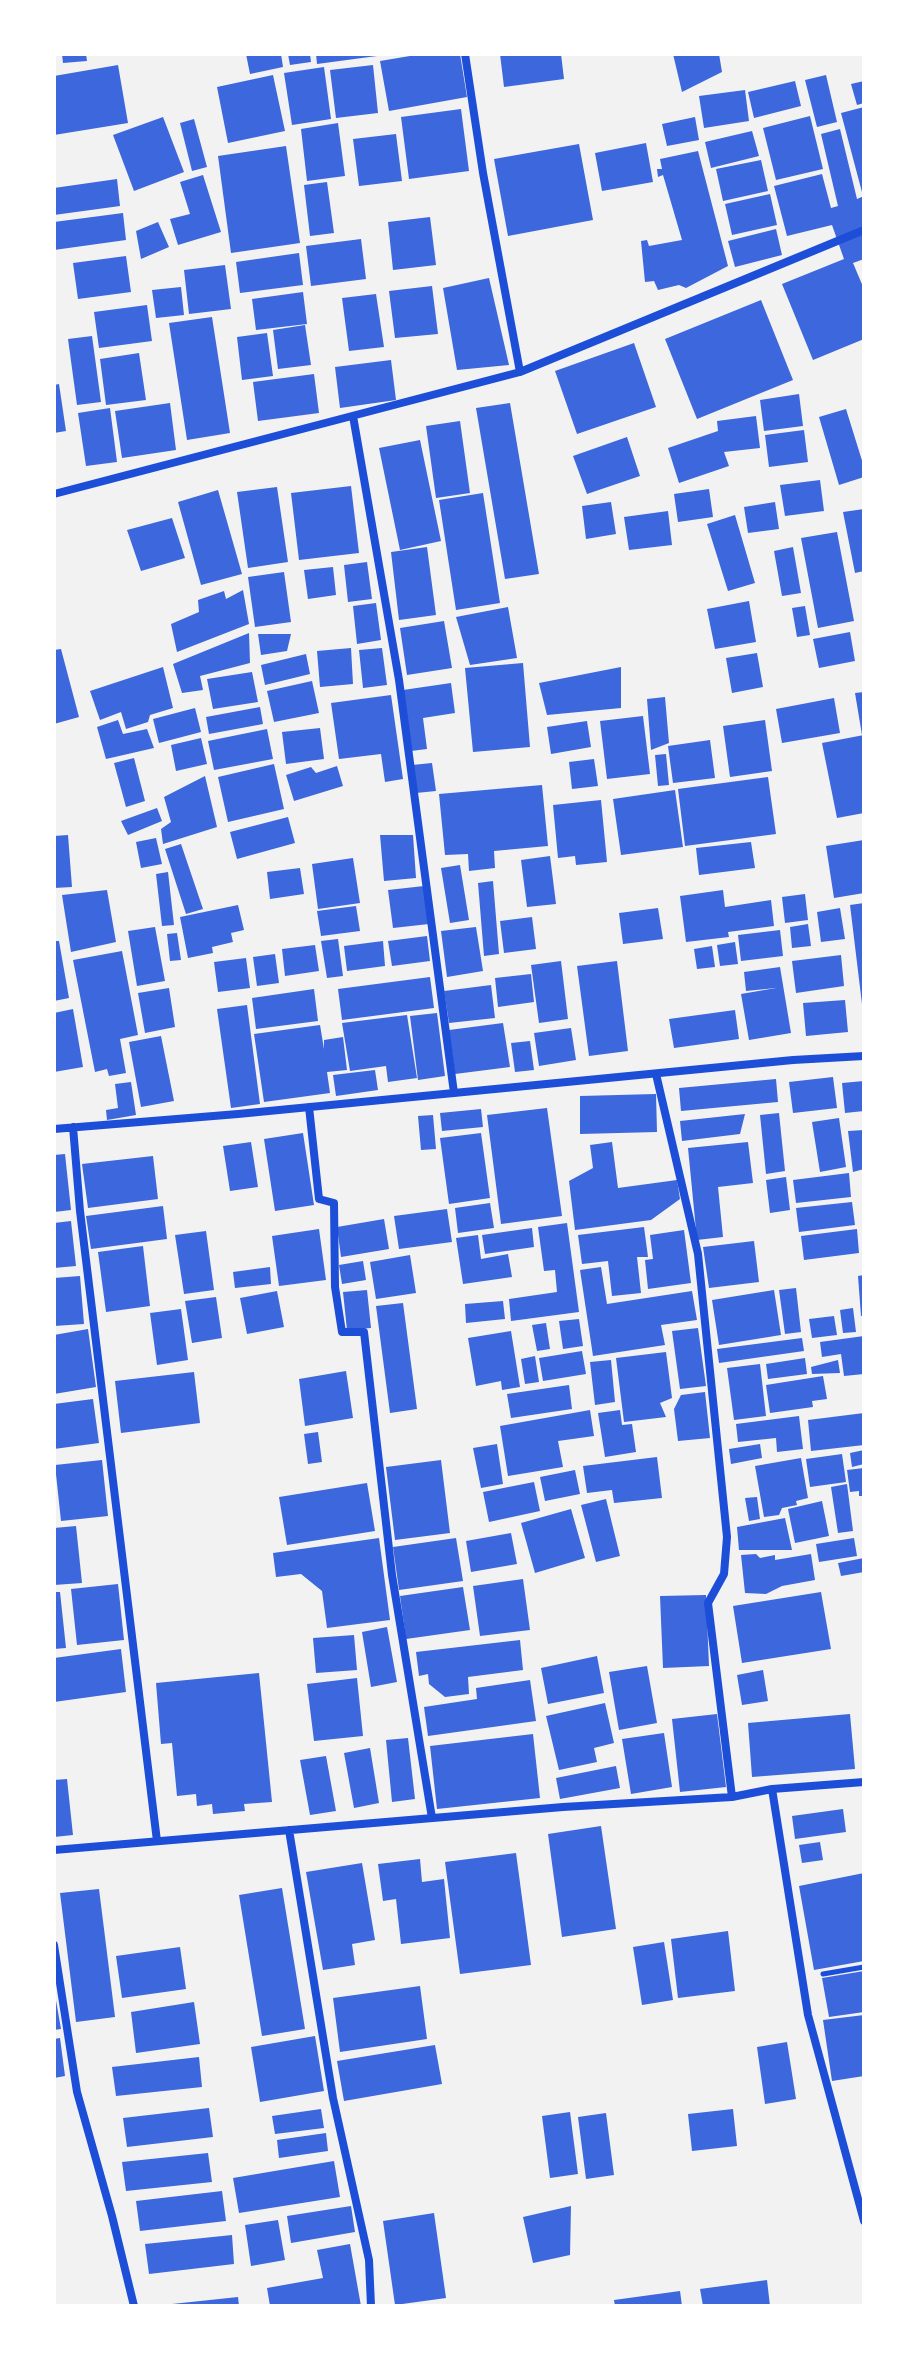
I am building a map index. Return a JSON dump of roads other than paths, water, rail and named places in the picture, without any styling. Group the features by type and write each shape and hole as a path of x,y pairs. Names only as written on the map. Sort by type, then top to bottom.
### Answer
{"street":[{"path":"465,54 483,173 520,372"},
{"path":"54,494 520,372 864,230"},
{"path":"353,416 399,680 454,1093"},
{"path":"54,1129 864,1056"},
{"path":"656,1074 698,1254 727,1537 724,1574 708,1603 732,1797"},
{"path":"309,1107 319,1199 334,1203 335,1287 342,1332 364,1332 392,1575 432,1818"},
{"path":"73,1127 80,1211 157,1841"},
{"path":"54,1850 563,1807 732,1797 772,1789 864,1782"},
{"path":"772,1789 808,2015 864,2221"},
{"path":"289,1830 333,2098 369,2260 371,2306"},
{"path":"54,1945 77,2092 134,2306"}]}
